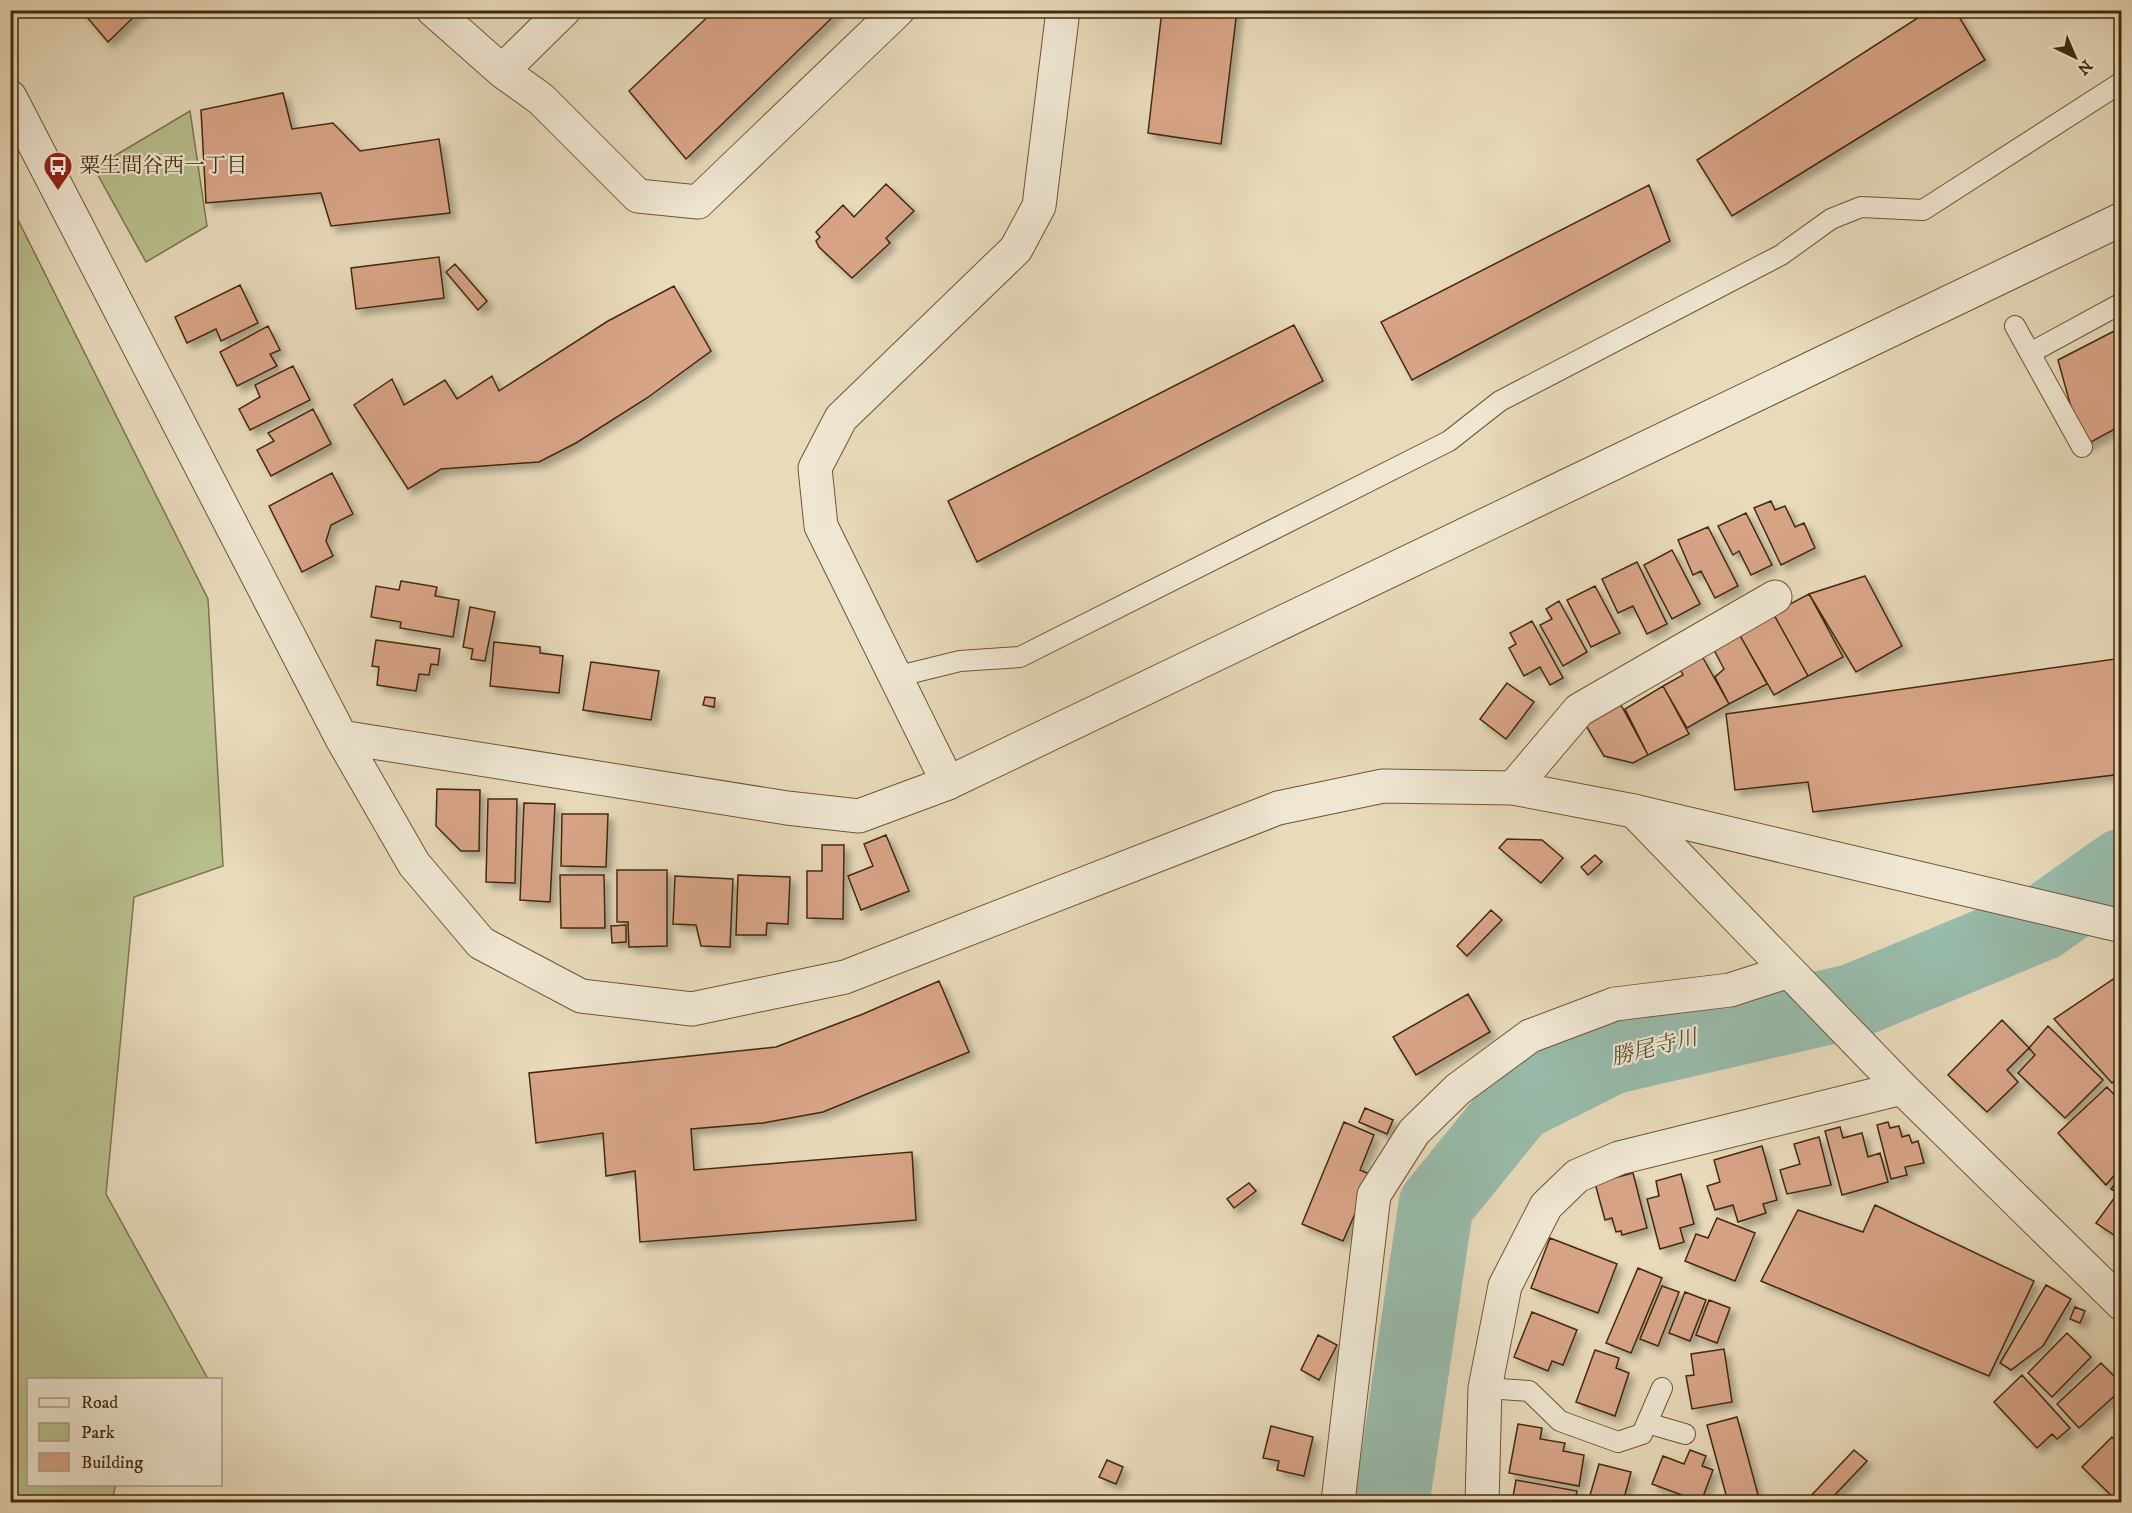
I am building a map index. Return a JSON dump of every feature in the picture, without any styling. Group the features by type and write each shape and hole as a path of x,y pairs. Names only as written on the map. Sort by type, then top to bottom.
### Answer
{"street":[{"path":"433,10 502,71 541,99 638,196 698,202 898,10"},
{"path":"502,71 564,10"},
{"path":"948,783 821,526 815,468 841,418 1016,249 1039,206 1063,10"},
{"path":"10,98 341,737 414,864 481,943 581,996 692,1009 845,977 1278,808 1383,786 1514,788 1634,811 1990,897 2121,926"},
{"path":"341,737 787,808 859,816 948,783 2121,219"},
{"path":"1514,788 1580,710 1775,597"},
{"path":"1634,811 1902,1088 2121,1304"},
{"path":"1338,1503 1374,1195 1414,1132 1458,1089 1530,1036 1615,1004 1730,990 1789,971"},
{"path":"1482,1503 1485,1388 1505,1286 1546,1206 1577,1176 1619,1158 1902,1088"}],"lane":[{"path":"895,677 960,661 1020,657 1449,441 1500,401 1781,255 1831,219 1862,207 1923,210 2121,82"},
{"path":"2030,353 2121,303"},
{"path":"2015,326 2082,447"},
{"path":"1485,1388 1529,1391 1560,1421 1618,1442 1642,1434 1662,1388"},
{"path":"1647,1423 1685,1434"}],"green space":[{"path":"190,111 207,226 146,262 94,168"},
{"path":"11,206 208,599 223,866 134,897 106,1194 207,1378 27,1378 27,1486 116,1486 111,1502 11,1502"}],"building":[{"path":"81,10 141,10 108,42"},
{"path":"715,10 840,10 686,159 629,91"},
{"path":"1162,10 1237,10 1221,144 1148,133"},
{"path":"1930,10 1955,10 1985,60 1732,216 1697,160"},
{"path":"283,93 292,129 333,123 360,151 439,139 450,213 331,226 321,193 206,203 201,110"},
{"path":"886,184 914,211 886,238 890,243 852,278 819,247 816,241 820,237 816,232 843,205 854,217"},
{"path":"1649,185 1670,241 1412,380 1381,322"},
{"path":"439,257 444,298 356,309 351,268"},
{"path":"455,264 487,301 478,310 446,272"},
{"path":"240,285 258,323 221,341 216,329 187,343 175,317"},
{"path":"674,286 711,351 647,398 576,443 539,462 441,469 408,489 354,405 392,379 404,405 445,380 457,399 492,376 499,391 608,321"},
{"path":"1294,325 1323,381 977,562 948,501"},
{"path":"268,326 280,350 270,354 277,366 237,386 220,352"},
{"path":"2122,327 2122,425 2082,447 2058,360"},
{"path":"293,366 310,400 250,430 239,409 260,397 255,385"},
{"path":"313,409 331,444 271,476 257,450 274,441 268,433"},
{"path":"332,473 353,514 331,525 326,541 333,556 302,572 269,506"},
{"path":"1771,501 1775,510 1785,506 1795,527 1804,523 1815,548 1781,565 1754,508"},
{"path":"1746,513 1772,565 1751,575 1739,551 1733,555 1718,526"},
{"path":"1708,527 1738,586 1715,598 1701,571 1693,575 1678,540"},
{"path":"1672,550 1700,604 1672,619 1644,565"},
{"path":"1637,562 1667,624 1647,634 1633,606 1618,613 1602,579"},
{"path":"1865,576 1902,646 1856,672 1809,594"},
{"path":"401,581 437,587 435,596 459,600 453,637 400,628 401,622 371,617 376,586 399,590"},
{"path":"1595,586 1620,633 1591,647 1567,600"},
{"path":"1809,594 1843,657 1808,676 1773,613"},
{"path":"1559,601 1587,652 1563,666 1540,625 1552,619 1546,609"},
{"path":"470,607 495,612 485,661 471,659 473,649 463,647"},
{"path":"1773,613 1808,676 1774,695 1738,632"},
{"path":"1532,621 1563,678 1550,685 1540,667 1524,676 1509,648 1516,644 1510,633"},
{"path":"1738,632 1767,684 1729,704 1715,677 1724,669 1712,646"},
{"path":"376,640 440,649 438,665 431,664 429,675 419,674 416,691 377,685 379,667 372,666"},
{"path":"494,642 540,647 540,653 563,656 559,693 490,686"},
{"path":"1699,651 1729,704 1687,728 1663,686 1683,675 1677,663"},
{"path":"2122,658 2122,774 1813,812 1808,782 1735,790 1726,714"},
{"path":"591,662 659,671 651,720 583,710"},
{"path":"1507,683 1534,702 1506,739 1480,719"},
{"path":"1663,686 1689,734 1648,755 1625,709"},
{"path":"705,697 715,698 714,707 703,705"},
{"path":"1621,705 1648,755 1633,763 1604,756 1585,724"},
{"path":"437,789 480,790 479,851 461,851 436,826"},
{"path":"488,799 517,799 515,883 486,882"},
{"path":"524,803 555,804 550,902 520,900"},
{"path":"562,814 608,814 606,867 561,866"},
{"path":"886,835 909,891 861,910 848,876 873,866 864,844"},
{"path":"1507,839 1542,840 1563,858 1541,883 1499,848"},
{"path":"822,845 844,845 843,919 807,918 807,871 822,871"},
{"path":"1595,855 1602,862 1588,875 1581,867"},
{"path":"617,870 667,870 667,946 629,947 628,922 617,922"},
{"path":"560,875 604,875 605,928 561,928"},
{"path":"738,875 790,877 788,924 767,923 766,935 736,935"},
{"path":"675,876 733,879 730,947 701,946 696,925 673,924"},
{"path":"1491,910 1502,920 1467,956 1457,946"},
{"path":"626,925 626,942 612,943 611,926"},
{"path":"2115,978 2122,984 2119,1002 2122,1005 2122,1074 2112,1083 2054,1019"},
{"path":"939,981 969,1052 823,1112 763,1123 691,1129 694,1170 912,1152 916,1220 640,1242 635,1171 606,1176 603,1133 536,1143 529,1073 776,1047 863,1014"},
{"path":"1468,994 1490,1032 1416,1075 1393,1037"},
{"path":"2002,1020 2029,1048 2007,1070 2018,1082 1987,1112 1948,1075"},
{"path":"2048,1026 2103,1080 2065,1118 2018,1073 2035,1055 2029,1048"},
{"path":"2107,1087 2122,1103 2122,1166 2106,1185 2058,1133"},
{"path":"1365,1108 1393,1120 1387,1134 1359,1122"},
{"path":"1344,1122 1374,1135 1360,1170 1372,1175 1343,1241 1302,1224"},
{"path":"1888,1122 1890,1128 1899,1126 1902,1137 1909,1135 1912,1143 1918,1141 1924,1163 1905,1167 1907,1175 1891,1179 1877,1125"},
{"path":"1840,1127 1843,1138 1862,1133 1868,1157 1880,1153 1888,1182 1842,1195 1825,1131"},
{"path":"1819,1137 1831,1185 1787,1194 1780,1170 1800,1164 1794,1144"},
{"path":"1762,1146 1777,1200 1763,1204 1766,1213 1738,1222 1733,1205 1715,1210 1707,1186 1720,1182 1714,1160"},
{"path":"1633,1173 1647,1228 1622,1235 1621,1231 1616,1232 1612,1218 1605,1220 1595,1183"},
{"path":"1681,1174 1694,1224 1680,1228 1684,1242 1660,1249 1647,1199 1659,1196 1656,1181"},
{"path":"2122,1175 2122,1225 2114,1235 2096,1223 2118,1193 2111,1189"},
{"path":"1249,1183 1256,1191 1234,1208 1227,1199"},
{"path":"1875,1205 2034,1281 1989,1376 1761,1281 1798,1210 1863,1232"},
{"path":"1717,1218 1755,1233 1735,1281 1685,1261 1696,1234 1708,1238"},
{"path":"1550,1238 1617,1264 1598,1313 1531,1288"},
{"path":"1638,1268 1662,1278 1631,1353 1606,1343"},
{"path":"2046,1285 2071,1299 2043,1346 2011,1370 2000,1363"},
{"path":"1662,1286 1679,1292 1658,1346 1640,1339"},
{"path":"1685,1292 1706,1300 1690,1341 1669,1333"},
{"path":"1709,1300 1730,1308 1717,1343 1696,1335"},
{"path":"2075,1307 2085,1311 2080,1323 2070,1319"},
{"path":"1532,1312 1577,1330 1563,1365 1552,1361 1548,1371 1514,1357"},
{"path":"2067,1333 2091,1357 2052,1397 2028,1373"},
{"path":"1318,1335 1337,1345 1319,1380 1301,1370"},
{"path":"1724,1349 1732,1402 1692,1409 1686,1376 1694,1375 1691,1354"},
{"path":"1595,1350 1619,1358 1616,1368 1629,1373 1615,1416 1576,1402"},
{"path":"2101,1363 2122,1384 2122,1389 2079,1428 2057,1404"},
{"path":"2022,1375 2070,1428 2057,1439 2052,1434 2037,1448 1994,1402"},
{"path":"1737,1417 1760,1502 1728,1502 1707,1425"},
{"path":"1518,1424 1542,1428 1540,1439 1565,1443 1563,1451 1584,1455 1579,1486 1509,1473"},
{"path":"1271,1426 1313,1437 1304,1476 1277,1470 1279,1461 1263,1458"},
{"path":"2112,1437 2122,1446 2122,1502 2118,1502 2082,1467"},
{"path":"1690,1450 1706,1456 1702,1466 1713,1470 1701,1502 1652,1484 1663,1456 1684,1464"},
{"path":"1854,1450 1867,1461 1828,1502 1806,1501"},
{"path":"1107,1460 1123,1467 1116,1484 1099,1477"},
{"path":"1599,1464 1631,1472 1623,1502 1588,1502"},
{"path":"1516,1480 1577,1491 1575,1502 1512,1502"}],"waterway":[{"name":"勝尾寺川","path":"1392,1502 1436,1205 1518,1104 1611,1057 1854,1001 2042,923 2122,866"}],"place":[{"name":"粟生間谷西一丁目","path":"58,192"}]}
